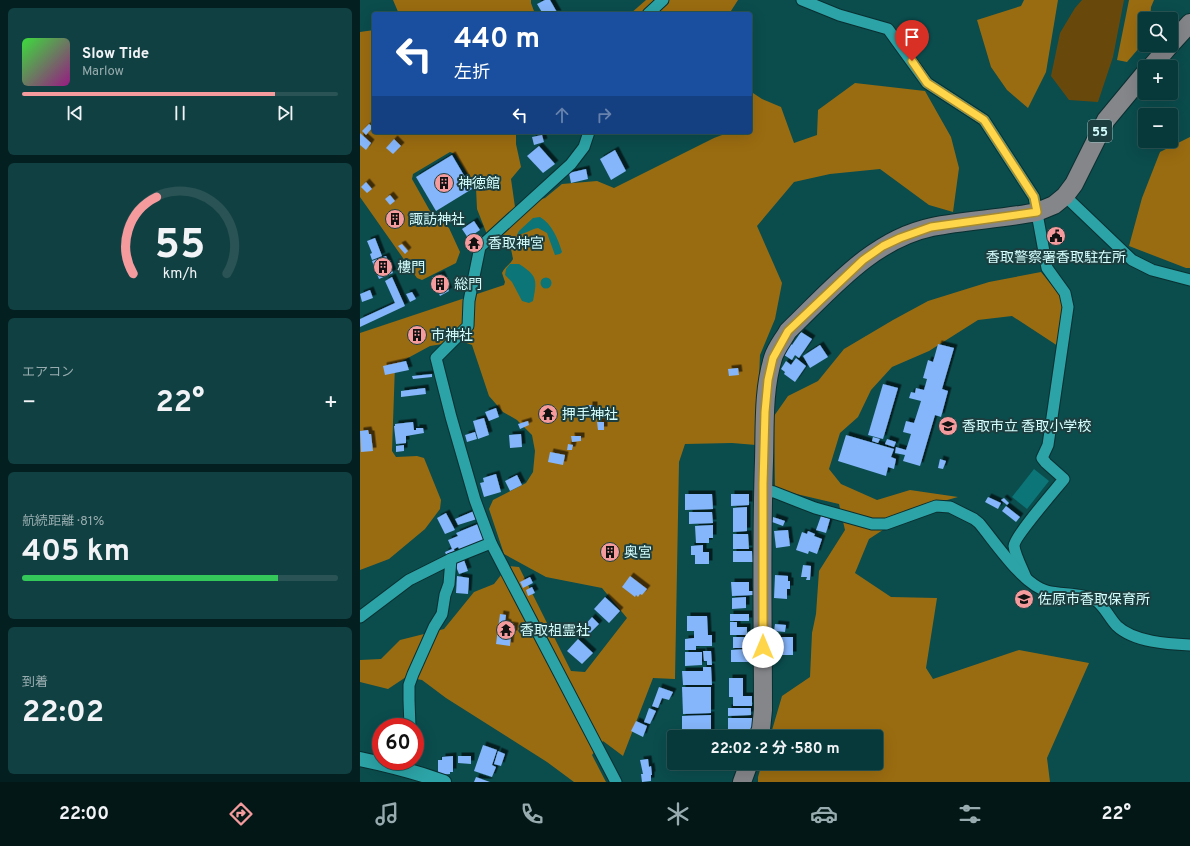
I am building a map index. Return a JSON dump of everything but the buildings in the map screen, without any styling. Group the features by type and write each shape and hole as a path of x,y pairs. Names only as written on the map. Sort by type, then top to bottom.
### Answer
{"main road":[{"path":"1178,37 1190,23"},
{"path":"1157,60 1165,52"},
{"name":"55","path":"761,730 763,710 763,490 765,412 768,380 773,358 788,331 863,260 883,246 931,227 1037,212 1054,205 1065,196 1074,184 1106,120 1138,81"},
{"path":"742,782 746,770"}],"street":[{"path":"650,12 663,0"},
{"path":"802,0 839,15 888,29 927,83 984,120 1034,197 1047,268 1065,294 1068,307 1048,445 1042,458 1046,464 1064,479 1020,534 1014,544 1015,551 1026,578"},
{"path":"588,134 584,147 571,164 480,247 469,301 468,326 436,358 475,500 491,543 616,782"},
{"path":"1065,196 1102,231 1112,243 1132,260 1152,270 1190,280"},
{"path":"763,490 774,492 815,508 872,524 886,524 936,506 950,507 979,523 1012,565 1038,587 1046,591 1080,596 1098,602 1116,625 1126,633 1165,644 1190,645"},
{"path":"360,616 410,580 451,559 491,543"},
{"path":"410,718 409,685 428,639 442,614 451,559"},
{"path":"360,759 372,761"},
{"path":"422,770 444,782"}],"shaded area":[{"path":"393,0 531,0 534,12 398,12"},
{"path":"646,0 738,0 730,12 632,12"},
{"path":"1024,0 1058,0 1046,72 1028,108 1007,90 991,67 977,20 1021,6"},
{"path":"1082,0 1124,0 1113,57 1098,102 1069,100 1051,76 1060,33 1075,8"},
{"path":"1129,0 1154,0 1151,12 1138,12 1138,49 1127,62 1117,60"},
{"path":"372,30 372,134 516,134 516,144 521,167 511,179 515,207 545,198 562,184 597,181 614,188 714,138 725,134 752,134 752,92 762,99 781,107 794,143 817,135 818,110 855,83 925,91 951,137 959,168 953,212 929,205 880,169 830,174 794,182 757,226 782,283 775,319 760,355 756,445 732,443 685,444 679,462 675,679 653,678 623,756 603,741 592,755 606,782 574,782 547,762 446,698 422,680 406,677 388,689 360,682 360,660 381,659 400,640 444,629 474,592 494,584 508,566 519,567 571,671 585,672 627,618 602,588 546,577 504,554 489,509 493,500 526,483 533,472 535,451 532,435 517,420 503,412 489,396 472,345 461,341 430,346 395,365 392,451 396,457 417,456 424,458 441,500 440,509 425,529 389,559 360,570 360,333 504,285 505,282 502,273 513,259 511,249 508,245 490,242 477,209 476,188 455,154 450,152 413,174 412,179 430,211 449,228 460,252 456,263 422,280 417,278 360,197 360,32"},
{"path":"1190,137 1190,268 1186,268 1129,246 1142,198 1160,152 1168,148 1178,148 1178,143"},
{"path":"1041,272 1062,298 1061,348 1012,316 978,320 929,351 892,367 871,390 858,417 840,433 829,469 841,484 877,500 910,490 958,497 915,509 869,539 855,573 891,597 937,598 926,668 933,679 1019,650 1089,663 1047,758 1050,782 758,782 760,770 883,770 883,730 772,730 782,696 810,677 812,633 816,614 819,571 845,530 839,504 775,489 774,416 788,396 818,381 844,349 928,301 989,282"}],"water":[{"path":"540,217 554,232 562,252 560,254 555,255 547,233 538,228 517,235 519,231 533,218"},
{"path":"510,264 519,264 533,275 535,279 535,288 533,301 529,303 522,301 512,282 505,275 506,269"},
{"path":"546,277 550,279 552,283 550,287 546,289 542,287 540,283 542,279"},
{"path":"1034,469 1049,481 1027,509 1012,497"}],"place":[{"name":"神徳館","path":"444,183"},
{"name":"諏訪神社","path":"395,219"},
{"name":"香取警察署香取駐在所","path":"1056,236"},
{"name":"香取神宮","path":"474,243"},
{"name":"樓門","path":"383,267"},
{"name":"総門","path":"440,284"},
{"name":"市神社","path":"417,335"},
{"name":"押手神社","path":"548,414"},
{"name":"香取市立 香取小学校","path":"948,426"},
{"name":"奥宮","path":"610,552"},
{"name":"佐原市香取保育所","path":"1024,599"},
{"name":"香取祖霊社","path":"506,630"}],"route":[{"path":"763,647 763,484 765,412 768,380 773,358 779,345 788,331 844,277 863,260 883,246 931,227 1037,212 1034,197 984,120 927,83 912,61"}]}
